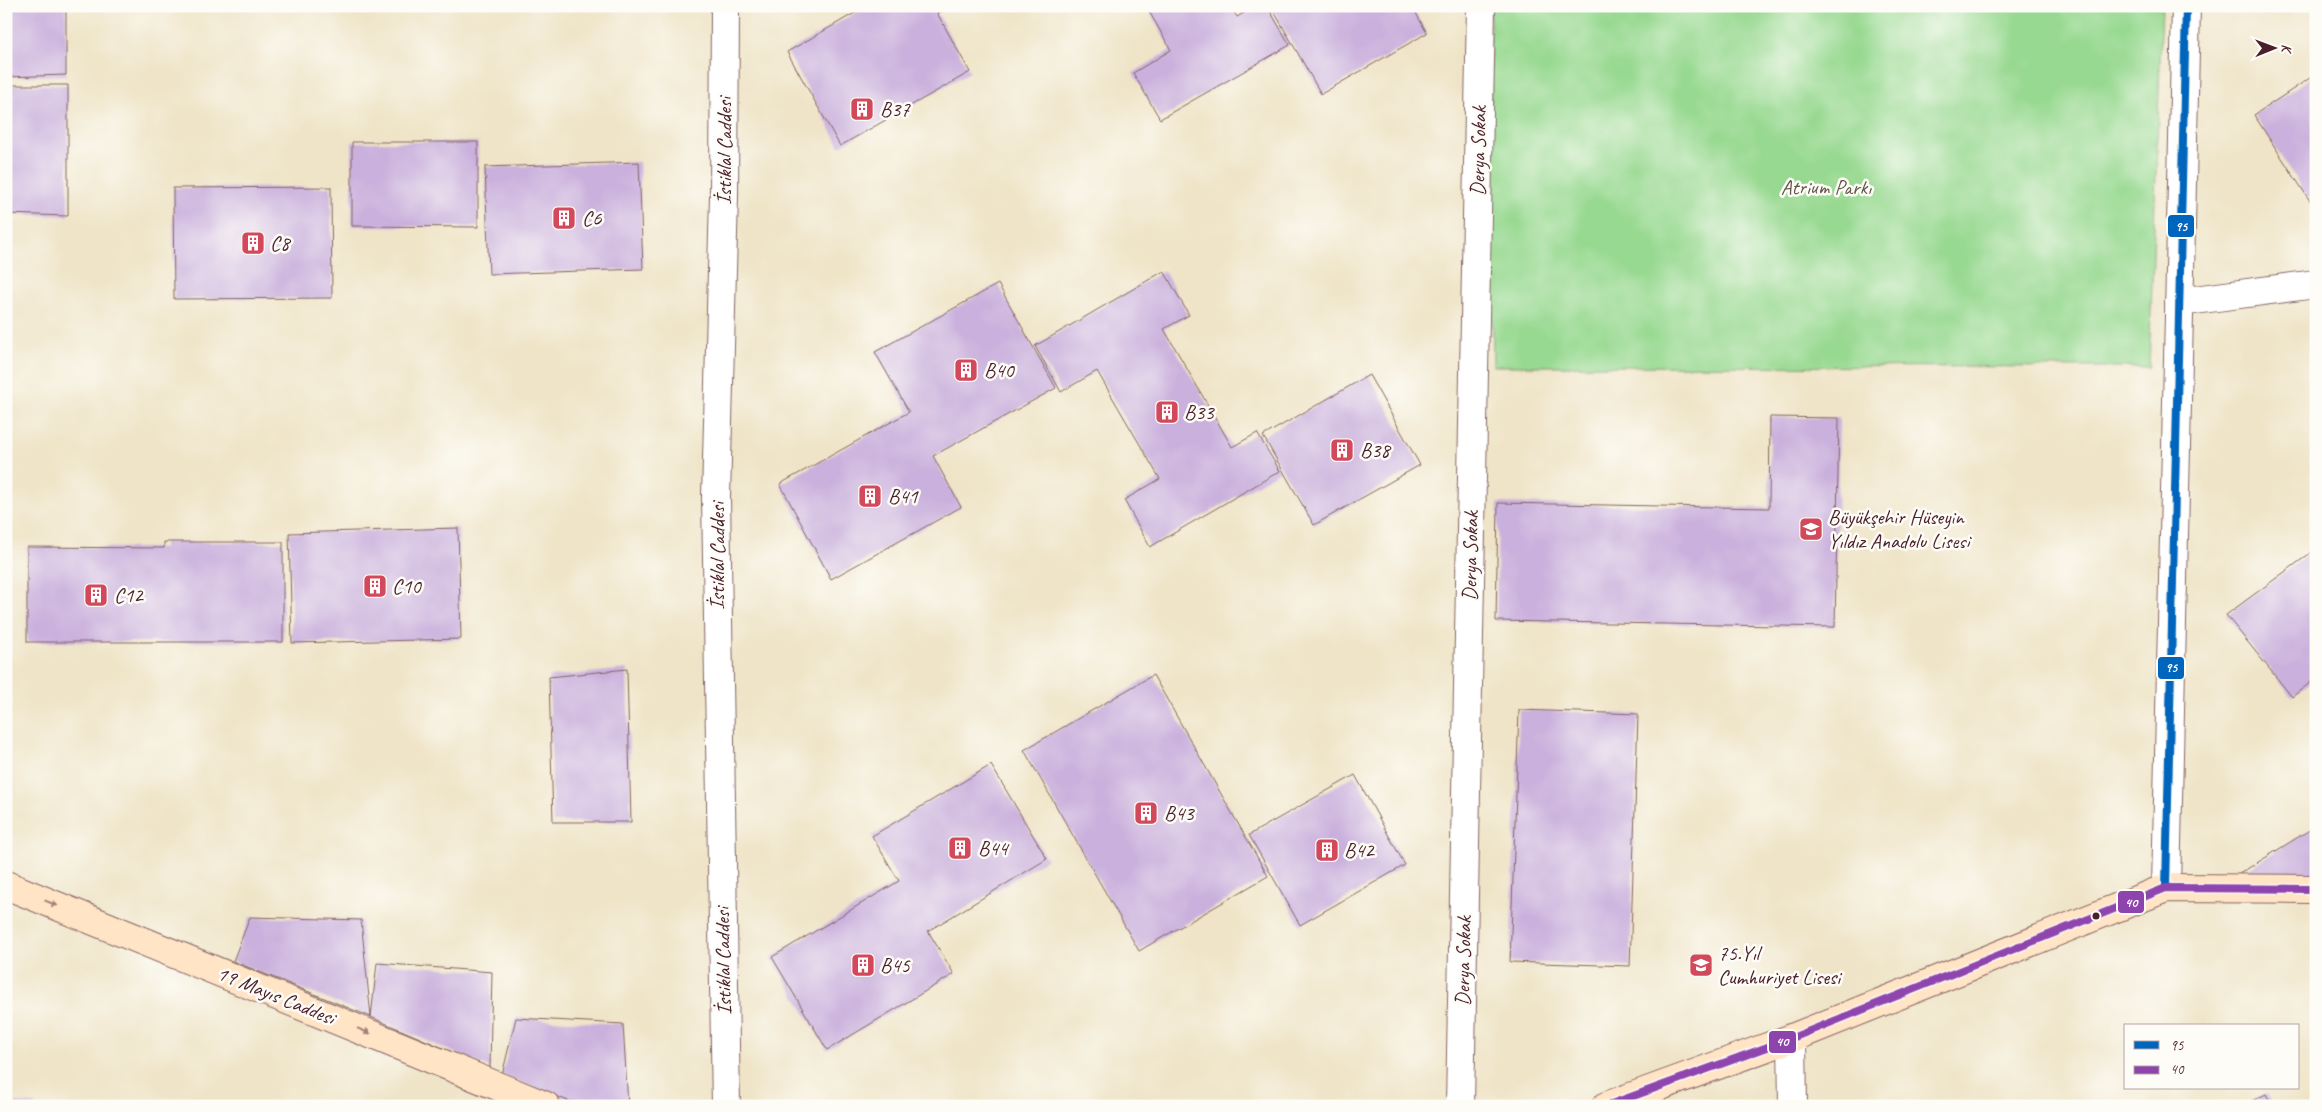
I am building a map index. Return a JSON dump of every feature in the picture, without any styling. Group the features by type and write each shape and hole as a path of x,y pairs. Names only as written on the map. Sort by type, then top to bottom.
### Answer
{"street":[{"name":"İstiklal Caddesi","path":"725,6 724,196 716,507 726,1106"},
{"name":"Derya Sokak","path":"1460,1106 1481,6"},
{"path":"2166,888 2186,6"},
{"path":"2179,302 2316,284"},
{"name":"19 Mayıs Caddesi","path":"6,885 546,1106"},
{"path":"1606,1106 1792,1038 2166,888 2316,890"},
{"path":"1792,1038 1793,1106"}],"green space":[{"name":"Atrium Parkı","path":"1490,6 2162,6 2149,367 1493,366"}],"building":[{"path":"6,6 66,6 66,75 6,77"},
{"name":"B37","path":"867,6 949,6 937,13 970,72 840,146 787,52"},
{"path":"1146,6 1230,6 1237,17 1255,6 1267,6 1290,45 1160,119 1133,73 1171,50"},
{"path":"1271,6 1412,6 1427,33 1321,94"},
{"path":"2316,74 2316,197 2310,201 2254,115"},
{"path":"6,85 68,85 68,216 6,214"},
{"path":"352,142 478,142 478,227 352,226"},
{"name":"C6","path":"639,162 643,269 489,274 485,167"},
{"name":"C8","path":"331,187 332,298 174,299 173,188"},
{"name":"B33","path":"1164,271 1189,315 1164,329 1232,447 1257,433 1280,471 1150,547 1124,500 1160,479 1097,371 1061,392 1035,346"},
{"path":"998,284 1056,388 933,456 961,507 831,579 780,484 909,412 875,352"},
{"name":"B38","path":"1369,375 1420,465 1314,525 1263,436"},
{"path":"1770,417 1839,418 1835,627 1496,621 1498,503 1769,508"},
{"name":"C10","path":"458,528 461,639 292,643 289,533"},
{"path":"164,542 283,542 283,642 27,642 27,547 164,548"},
{"path":"2316,549 2316,678 2292,697 2226,615"},
{"path":"627,669 631,822 553,822 549,677"},
{"name":"B43","path":"1153,675 1268,876 1139,951 1024,750"},
{"path":"1519,710 1638,714 1630,966 1510,962"},
{"path":"991,765 1047,859 928,931 954,974 827,1050 772,957 899,881 872,836"},
{"name":"B42","path":"1355,775 1405,865 1300,925 1249,835"},
{"path":"2316,826 2316,882 2215,889"},
{"path":"250,917 361,920 371,1017 233,961"},
{"path":"377,963 492,972 490,1068 371,1017"},
{"path":"516,1018 623,1024 628,1106 581,1106 502,1075"},
{"path":"2266,1094 2272,1106 2242,1106"},
{"path":"6,1103 35,1104 35,1106 6,1106"}],"transit line":[{"name":"95","path":"2166,888 2186,6"},
{"name":"40","path":"1606,1106 1792,1038 2166,888 2316,889"}],"place":[{"name":"B37","path":"862,109"},
{"name":"C6","path":"564,218"},
{"name":"C8","path":"253,243"},
{"name":"B40","path":"966,370"},
{"name":"B33","path":"1167,412"},
{"name":"B38","path":"1342,450"},
{"name":"B41","path":"870,496"},
{"name":"Büyükşehir Hüseyin Yıldız Anadolu Lisesi","path":"1811,529"},
{"name":"C10","path":"375,586"},
{"name":"C12","path":"96,595"},
{"name":"B43","path":"1146,813"},
{"name":"B44","path":"960,848"},
{"name":"B42","path":"1327,850"},
{"name":"B45","path":"863,965"},
{"name":"75.Yıl Cumhuriyet Lisesi","path":"1701,965"}]}
